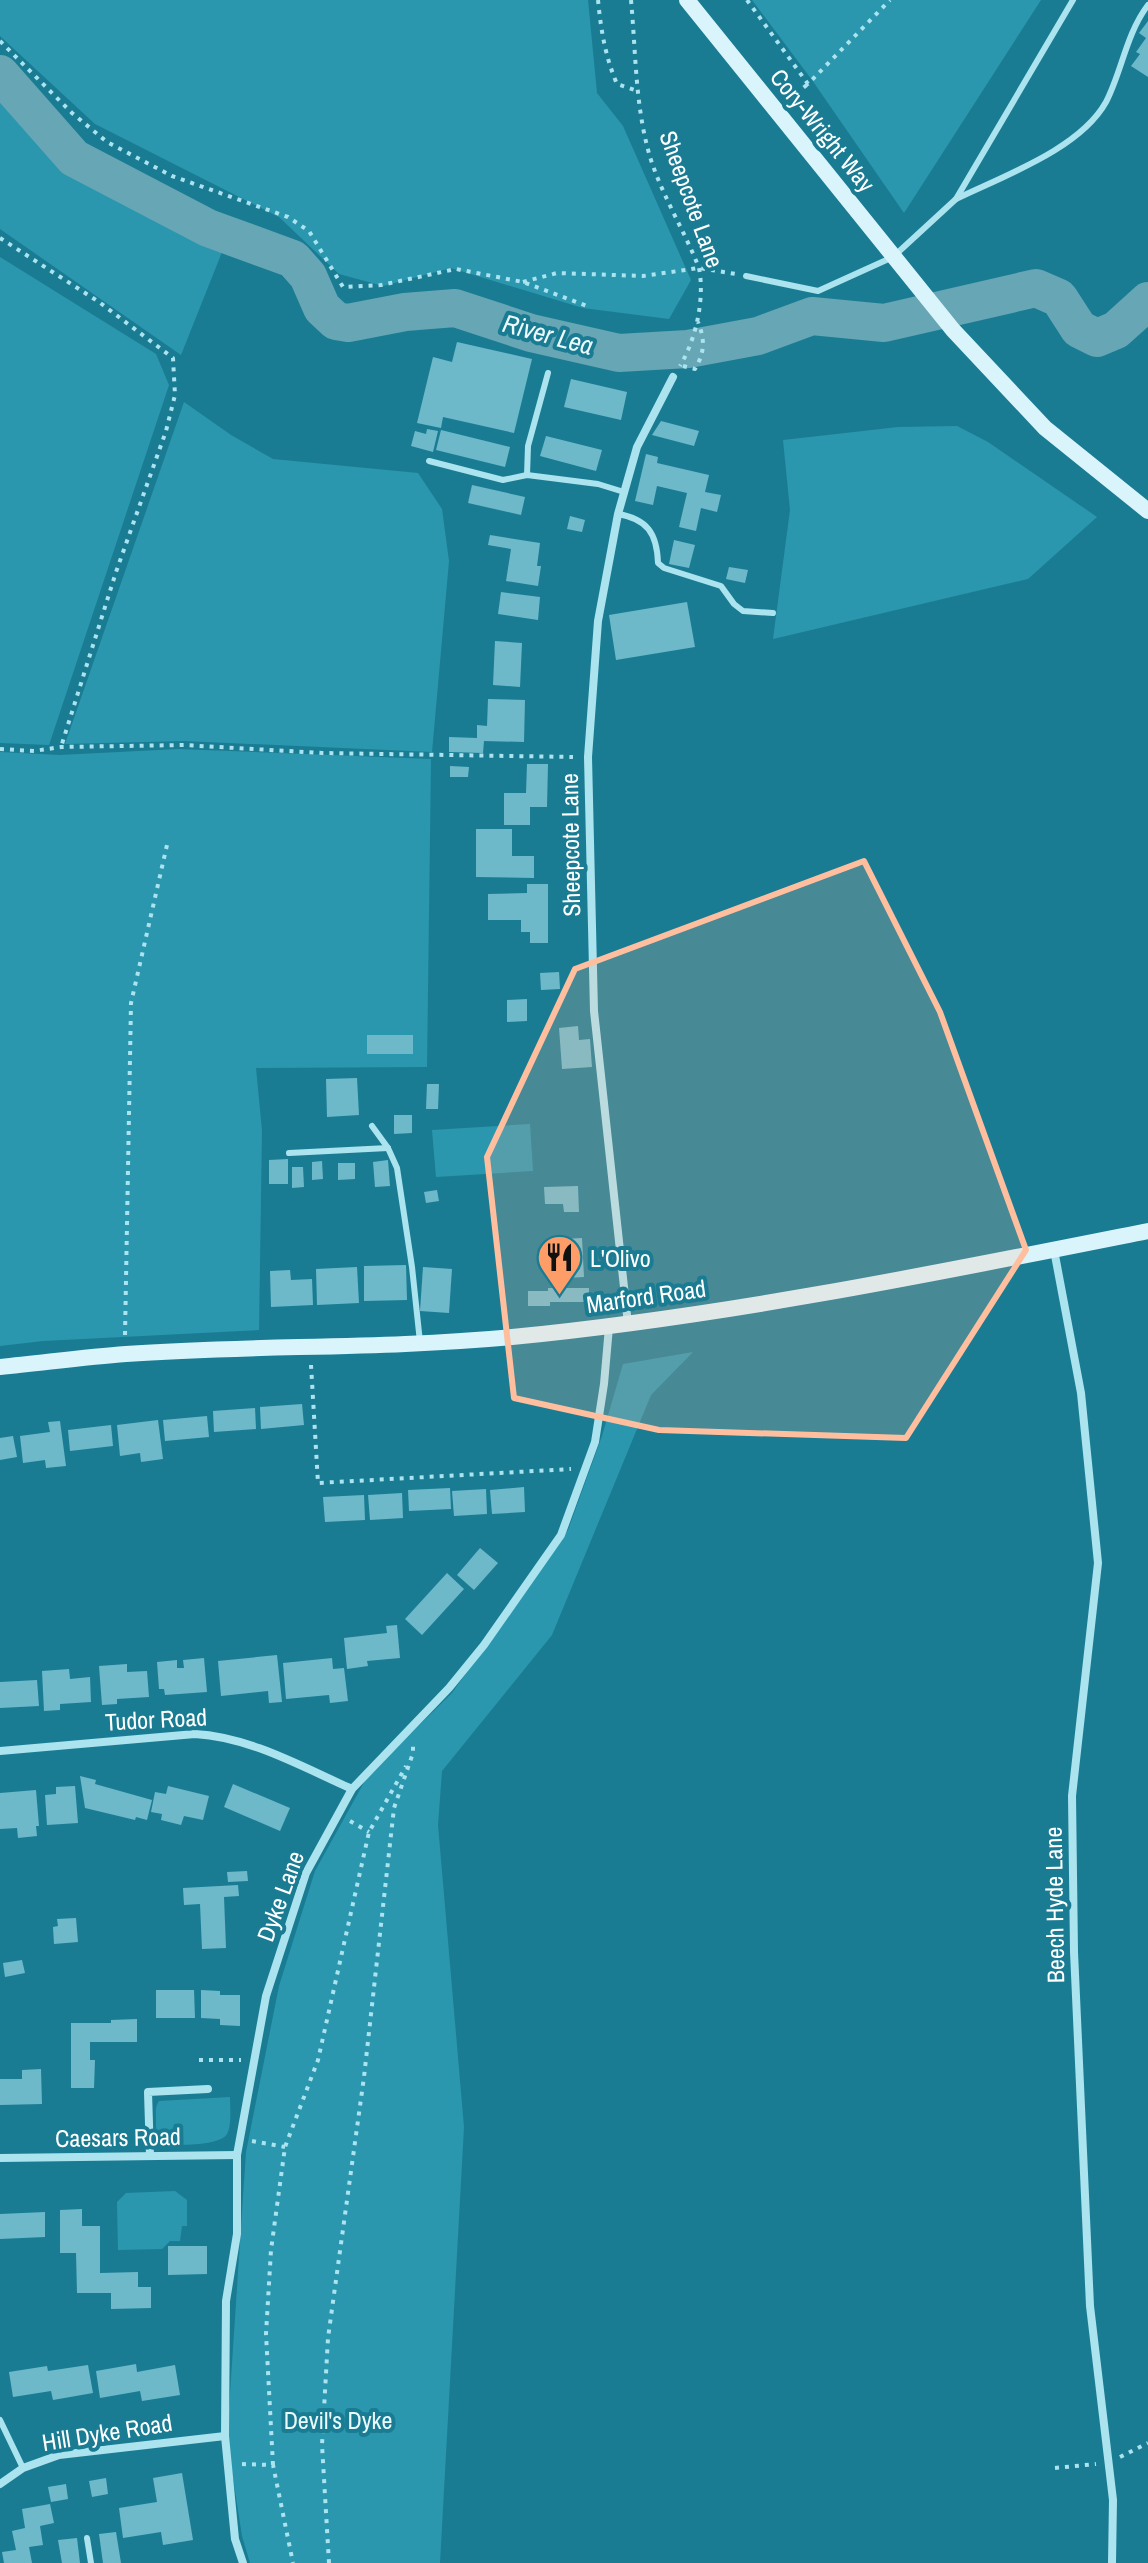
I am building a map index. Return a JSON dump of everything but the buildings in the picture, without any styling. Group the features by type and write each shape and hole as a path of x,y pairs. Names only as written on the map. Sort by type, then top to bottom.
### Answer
{"street":[{"name":"Cory-Wright Way","path":"687,0 953,330 1045,428 1148,511"},
{"name":"Sheepcote Lane","path":"628,1324 594,1011 588,757 598,621 618,514 637,447 673,377"},
{"name":"Marford Road","path":"0,1367 125,1354 420,1342 628,1324 790,1300 1148,1231"},
{"name":"Beech Hyde Lane","path":"1054,1250 1081,1393 1098,1563 1072,1796 1074,1952 1090,2306 1113,2500 1112,2563"},
{"name":"Dyke Lane","path":"243,2563 235,2539 225,2436 226,2301 237,2234 237,2155 266,1996 306,1873 352,1789 449,1688 484,1645 561,1535 595,1442 609,1326"},
{"name":"Tudor Road","path":"0,1751 195,1734 219,1735 352,1789"},
{"path":"150,2156 148,2092 208,2089"},
{"name":"Caesars Road","path":"0,2158 237,2155"},
{"name":"Hill Dyke Road","path":"0,2484 23,2468 70,2453 225,2436"}],"lane":[{"path":"956,199 1073,0"},
{"path":"746,276 818,291 893,257 956,199 1054,151 1088,125 1105,103 1138,19 1148,5"},
{"path":"527,475 528,446 548,373"},
{"path":"429,461 503,480 527,475 598,484 624,492"},
{"path":"618,514 636,517 648,527 658,563 664,568 721,586 743,611 773,613"},
{"path":"372,1126 388,1148 397,1168 420,1342"},
{"path":"289,1153 388,1148"},
{"path":"0,2420 23,2468"},
{"path":"87,2538 91,2563"}],"path":[{"path":"598,0 608,64 617,84 638,91"},
{"name":"Sheepcote Lane","path":"631,0 638,91 652,162 699,268 703,285 697,319 680,366 695,369 704,354 703,333 697,319"},
{"path":"747,0 808,84"},
{"path":"775,109 808,84 890,0"},
{"path":"0,41 72,113 107,142 172,176 288,217 309,231 343,287 381,285 456,269 523,282 587,306"},
{"path":"0,238 99,302 173,358 175,395 166,431 116,572 61,747"},
{"path":"523,282 557,273 643,276 699,268 746,276"},
{"path":"0,749 34,751 61,747 184,745 322,753 588,757"},
{"path":"125,1354 131,1003 167,845"},
{"path":"310,1347 318,1483 586,1468"},
{"path":"293,2563 273,2465 266,2334 271,2250 285,2147 318,2060 369,1832 413,1753 394,1808 364,2077 328,2338 322,2445 329,2563"},
{"path":"337,1813 369,1832"},
{"path":"199,2060 255,2060"},
{"path":"240,2139 285,2147"},
{"path":"228,2464 273,2465"}],"highlighted area":[{"path":"864,861 940,1012 1026,1250 906,1438 659,1430 514,1398 487,1157 575,969"}],"green space":[{"path":"0,0 588,0 597,93 623,126 691,280 669,319 583,308 451,268 383,286 339,274 279,217 95,124 0,36"},
{"path":"752,0 1041,0 904,213"},
{"path":"0,91 57,154 226,242 181,355 0,229"},
{"path":"0,257 156,354 169,385 49,745 0,743"},
{"path":"184,402 231,435 273,459 418,473 442,509 449,561 432,752 184,741 65,744"},
{"path":"957,426 988,442 1097,517 1028,579 773,639 790,510 783,440 898,427"},
{"path":"178,749 431,759 427,1067 256,1068 262,1131 259,1330 0,1346 0,752 60,755"},
{"path":"530,1124 533,1171 436,1177 432,1130"},
{"name":"Devil's Dyke","path":"693,1352 651,1395 552,1635 442,1771 438,1825 464,2127 440,2563 250,2563 242,2536 227,2439 246,2152 279,1986 315,1871 367,1777 452,1693 568,1530 602,1436 623,1364"},
{"path":"230,2097 230,2126 223,2138 186,2145 168,2143 159,2136 156,2111 159,2101"},
{"path":"175,2191 187,2200 187,2226 182,2226 180,2241 170,2241 162,2249 118,2250 117,2202 126,2193"}],"waterway":[{"name":"River Lea","path":"0,74 74,158 208,228 293,259 308,276 322,308 336,321 348,323 405,312 455,308 531,333 619,353 688,349 758,336 812,316 884,323 1036,288 1059,298 1079,329 1097,338 1116,330 1148,301"}],"place":[{"name":"L'Olivo","path":"559,1297"}]}
